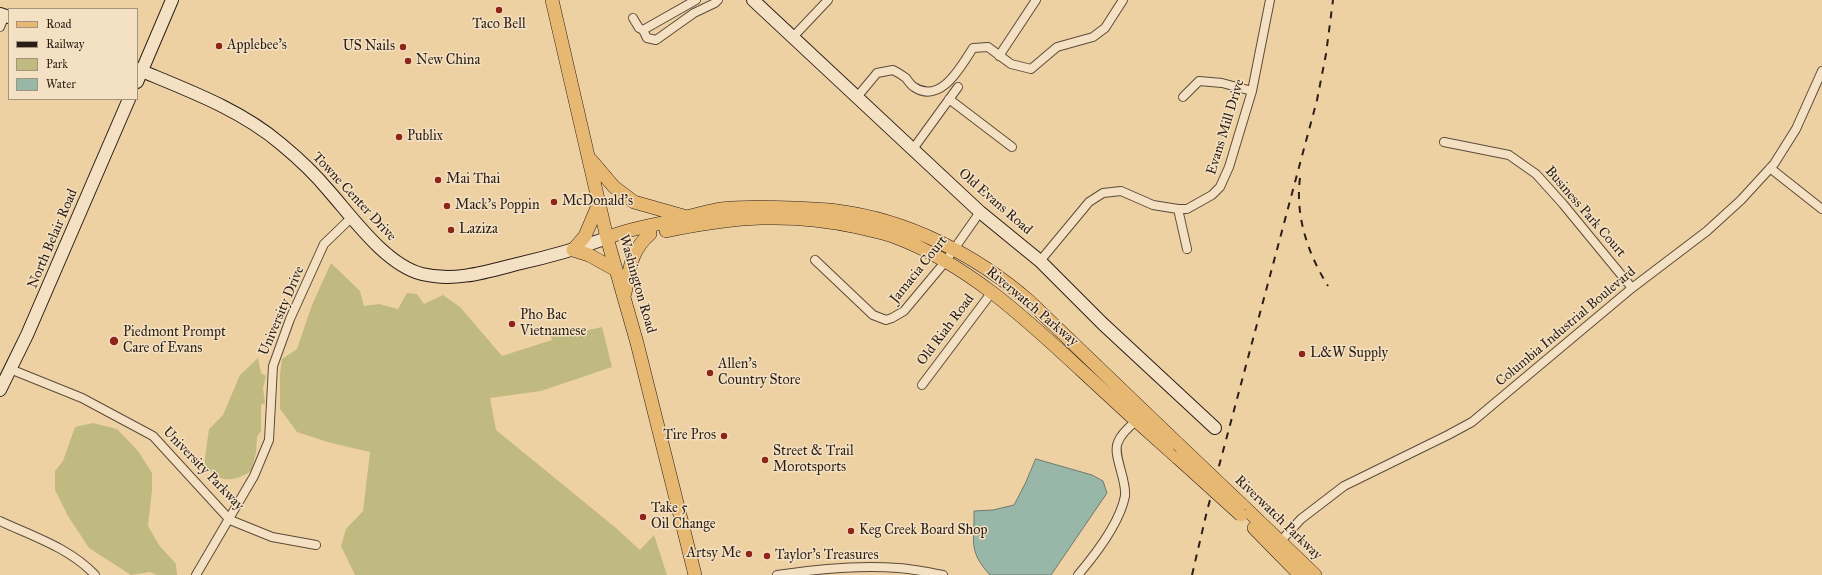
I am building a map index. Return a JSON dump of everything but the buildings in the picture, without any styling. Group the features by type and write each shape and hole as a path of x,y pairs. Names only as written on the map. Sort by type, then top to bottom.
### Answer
{"main road":[{"path":"139,74 172,0"},
{"name":"Washington Road","path":"552,0 607,238 624,297 695,575"},
{"name":"Old Evans Road","path":"753,0 980,212 1040,261 1103,324 1215,428"},
{"name":"Towne Center Drive","path":"139,74 199,94 249,121 280,144 307,168 328,190 351,218 383,251 406,268 421,274 437,277 466,277 573,250 607,238"},
{"name":"North Belair Road","path":"0,390 27,335 130,100"},
{"path":"588,155 595,167 614,187 634,202 687,217"},
{"path":"599,203 585,236 573,250 589,256 616,270"},
{"name":"Riverwatch Parkway","path":"607,238 622,231 722,209 759,207 837,211 867,217 900,227 954,249 1006,281 1029,301 1178,444 1241,510 1277,545 1315,575"},
{"name":"Riverwatch Parkway","path":"607,238 625,240 716,221 777,217 809,218 893,236 927,251 992,292 1028,321 1178,458 1241,510"},
{"path":"624,297 634,253 638,245 650,234"},
{"name":"Riverwatch Parkway","path":"1277,545 1300,575"}],"street":[{"path":"643,30 696,0"},
{"path":"634,18 639,28 643,30 647,38 656,40 694,13 715,3 718,0"},
{"path":"793,37 828,0"},
{"path":"999,56 1036,0"},
{"path":"857,97 877,73 893,70 904,77 914,87 925,91 938,90 948,84 973,48 988,47 1011,64 1031,69 1056,47 1093,37 1105,28 1123,0"},
{"name":"Evans Mill Drive","path":"1040,261 1089,202 1103,193 1121,191 1153,205 1187,209 1212,195 1220,187 1229,167 1252,91 1270,0"},
{"path":"0,27 5,15"},
{"name":"Columbia Industrial Boulevard","path":"1277,545 1301,519 1344,486 1472,422 1632,288 1707,231 1741,200 1770,168 1796,129 1822,71"},
{"path":"1183,97 1199,81 1222,83 1252,91"},
{"path":"913,150 958,87"},
{"path":"949,99 1012,146"},
{"name":"Business Park Court","path":"1444,142 1509,155 1536,174 1563,204 1632,288"},
{"path":"1770,168 1822,210"},
{"path":"1178,209 1186,249"},
{"name":"Jamacia Court","path":"815,260 866,310 879,319 886,320 898,316 904,311 945,262 980,212"},
{"name":"University Drive","path":"196,575 206,555 230,520 254,476 269,440 273,366 283,336 324,244 351,218"},
{"name":"Old Riah Road","path":"922,385 992,292"},
{"name":"University Parkway","path":"10,369 82,398 153,436 230,520 272,537 316,545"},
{"path":"1078,575 1100,546 1122,507 1125,485 1116,449 1117,442 1136,421"},
{"path":"0,521 71,555 84,563 95,575"},
{"path":"777,575 819,569 858,571 897,568 943,575"}],"green space":[{"path":"331,263 360,291 364,306 379,304 398,309 407,293 417,294 424,304 443,295 460,307 502,356 552,340 547,326 562,336 602,327 612,367 541,391 490,398 496,430 616,528 640,550 654,535 667,575 355,575 341,546 346,529 363,511 370,452 331,443 297,432 280,409 280,374 282,359 297,349 312,305"},
{"path":"258,358 261,373 266,376 263,388 265,403 261,405 261,431 257,437 256,453 251,471 238,478 221,478 215,475 204,465 209,429 223,415 240,375"},
{"path":"93,423 117,429 138,451 152,473 152,490 148,526 159,545 176,564 177,575 157,575 150,572 131,575 89,548 68,516 55,490 55,471 63,461 75,427"}],"water":[{"path":"1036,459 1092,475 1103,481 1107,493 1051,575 990,575 978,559 975,551 973,537 974,511 993,510 1014,505"}],"railway":[{"path":"1192,575 1207,511 1317,100 1326,54 1333,0"},
{"path":"1300,178 1299,206 1301,220 1314,261 1328,286"}],"place":[{"name":"Taco Bell","path":"499,10"},
{"name":"Applebee's","path":"219,46"},
{"name":"US Nails","path":"403,47"},
{"name":"New China","path":"408,61"},
{"name":"Publix","path":"399,137"},
{"name":"Mai Thai","path":"438,180"},
{"name":"McDonald's","path":"554,202"},
{"name":"Mack's Poppin","path":"447,206"},
{"name":"Laziza","path":"451,230"},
{"name":"Pho Bac Vietnamese","path":"512,324"},
{"name":"Piedmont Prompt Care of Evans","path":"114,341"},
{"name":"L&W Supply","path":"1302,354"},
{"name":"Allen's Country Store","path":"710,373"},
{"name":"Tire Pros","path":"724,436"},
{"name":"Street & Trail Morotsports","path":"765,460"},
{"name":"Take 5 Oil Change","path":"643,517"},
{"name":"Keg Creek Board Shop","path":"851,531"},
{"name":"Artsy Me","path":"749,554"},
{"name":"Taylor's Treasures","path":"767,556"}]}
